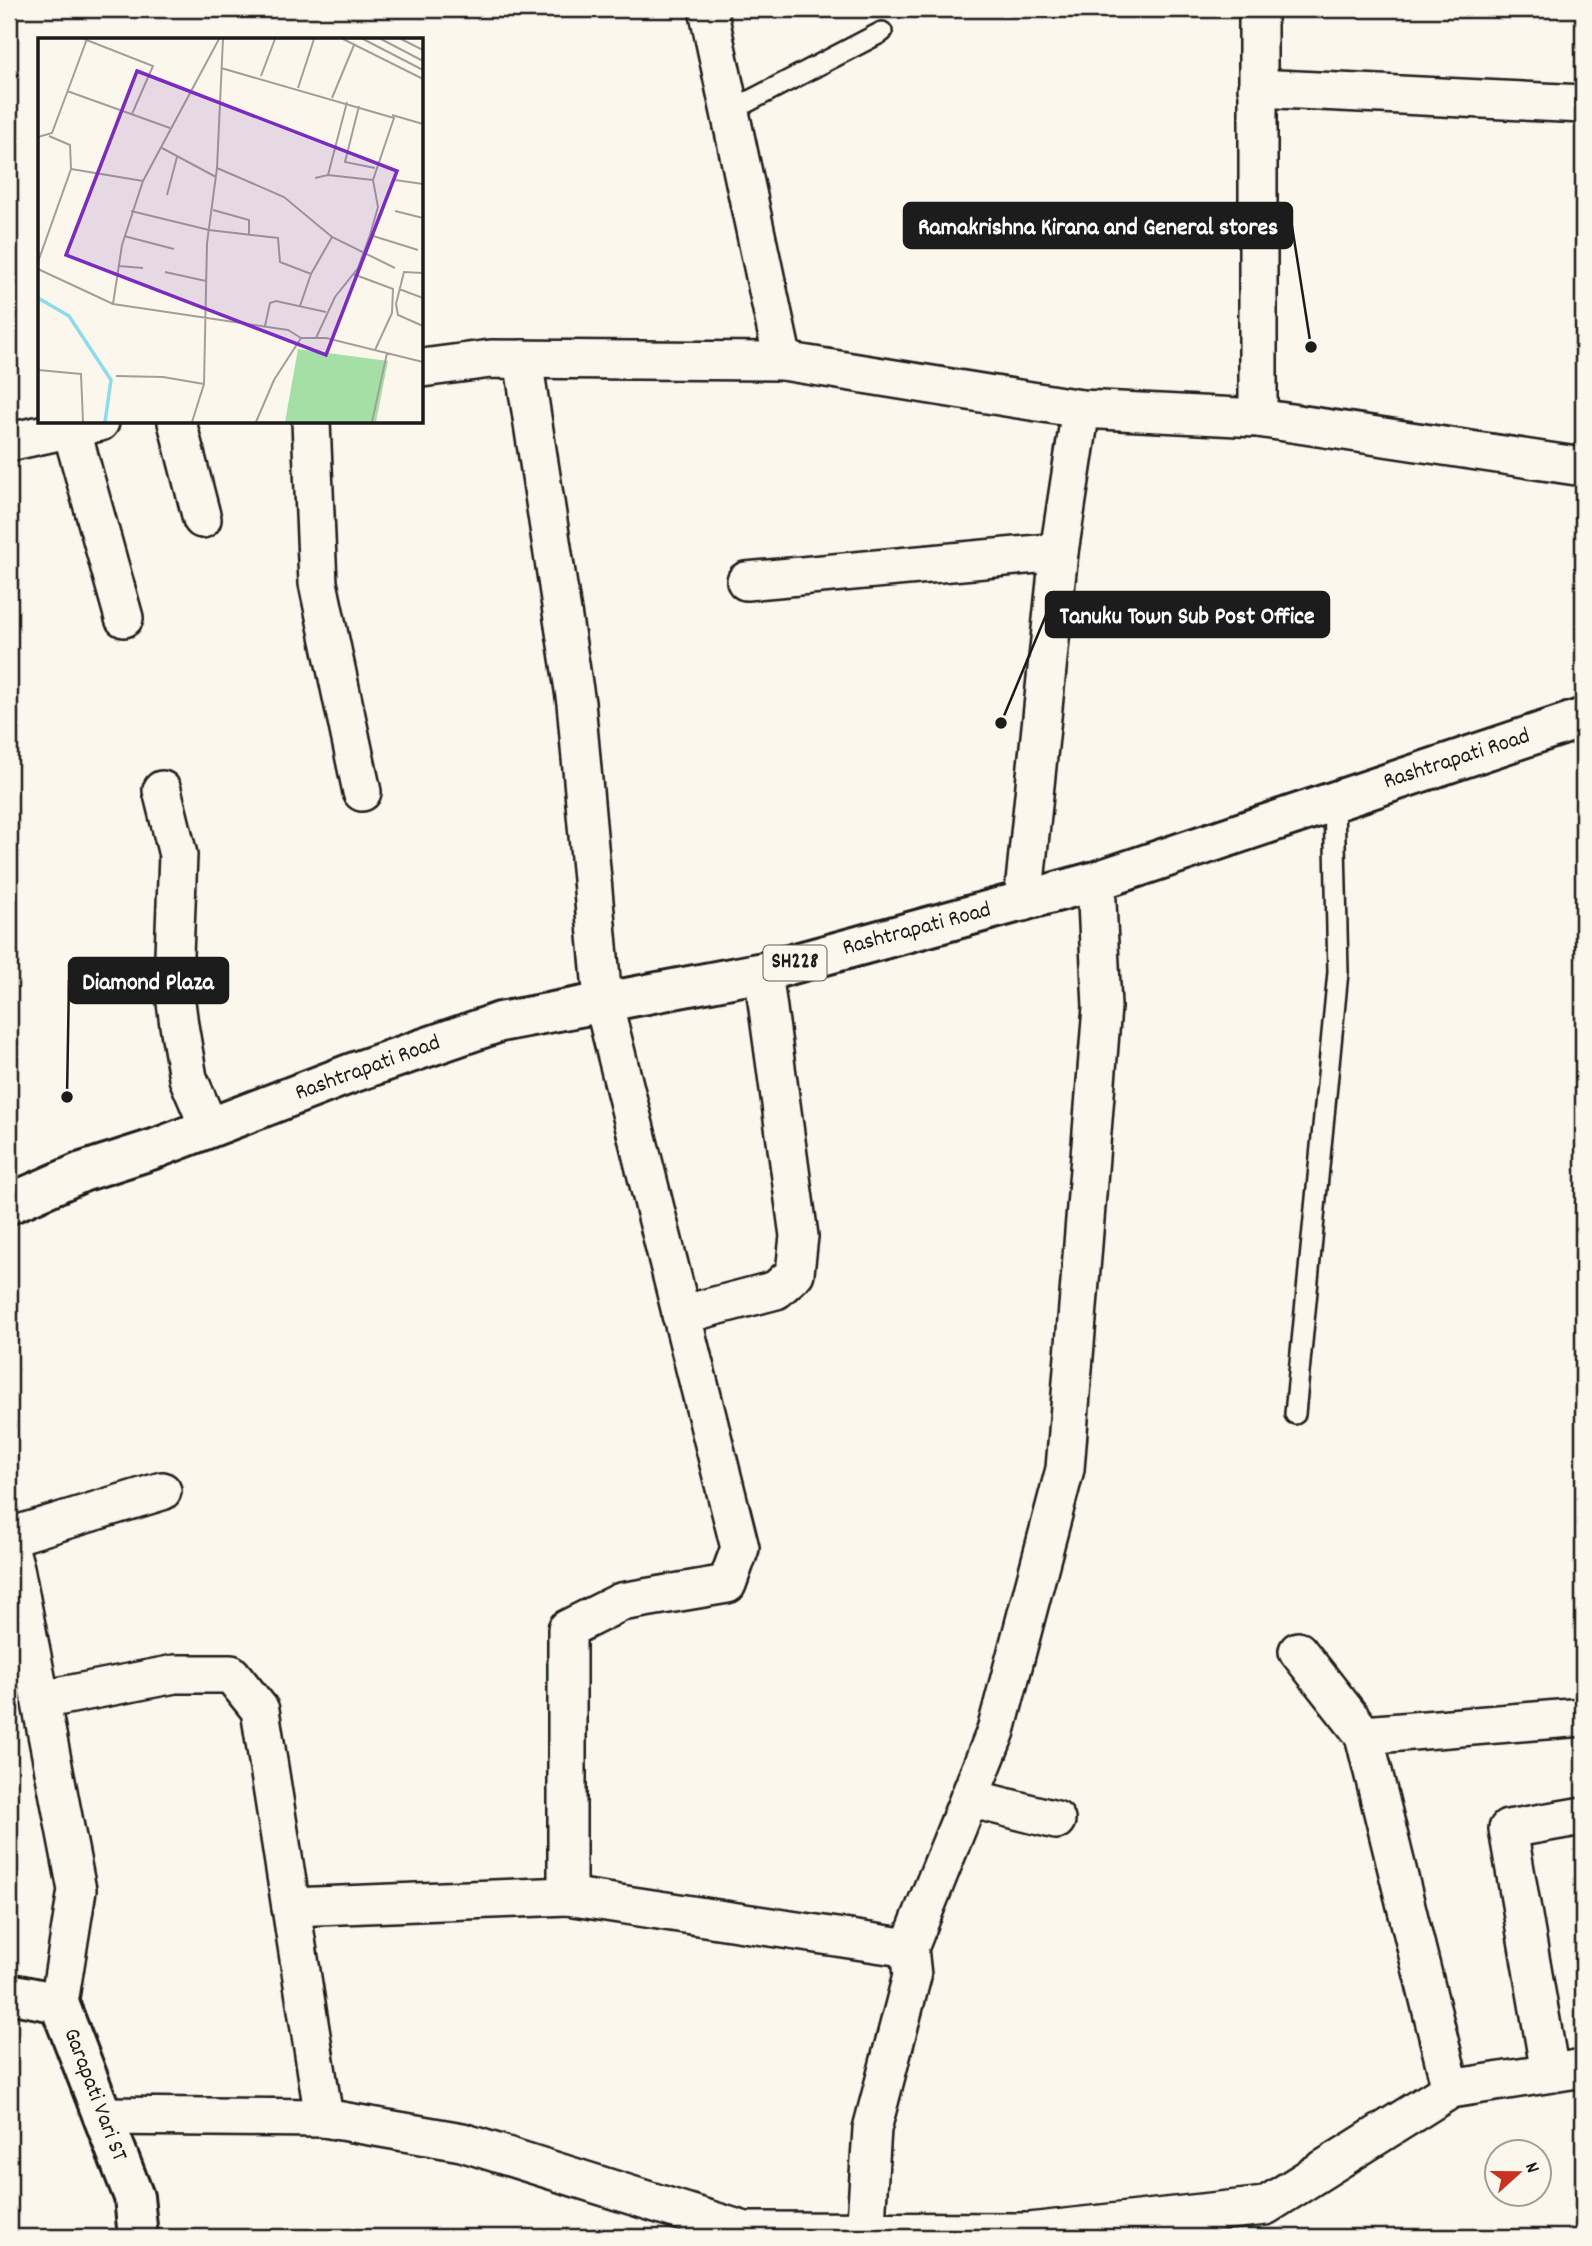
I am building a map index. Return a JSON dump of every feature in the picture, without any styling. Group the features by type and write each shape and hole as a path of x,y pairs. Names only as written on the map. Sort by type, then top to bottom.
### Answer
{"main road":[{"name":"Rashtrapati Road","path":"9,1204 82,1172 500,1022 763,972 1023,902 1096,881 1583,718"},
{"name":"Garapati Vari ST","path":"9,1993 59,2003 134,2197 138,2237"}],"street":[{"path":"708,9 783,361"},
{"path":"1258,9 1258,418"},
{"path":"1257,88 1583,104"},
{"path":"424,368 491,359 783,361 1081,410 1258,418 1583,467"},
{"path":"523,359 576,703 604,1001 740,1548 727,1584 621,1602 567,1629 567,1896"},
{"path":"1023,902 1059,552 1081,410"},
{"path":"178,424 202,519"},
{"path":"311,424 318,583 362,792"},
{"path":"9,442 85,425 124,618"},
{"path":"746,581 1059,552"},
{"path":"162,790 178,855 173,979 179,1025 188,1078 209,1128"},
{"path":"865,2234 872,2129 912,1976 909,1948 996,1731 1065,1469 1102,1007 1096,881"},
{"path":"681,1315 776,1290 795,1273 799,1236 763,972"},
{"path":"9,1537 162,1491"},
{"path":"9,1546 77,1890 59,2003"},
{"path":"1298,1651 1364,1735 1451,2089"},
{"path":"41,1700 175,1674 231,1674 260,1710 324,2118"},
{"path":"1364,1735 1583,1717"},
{"path":"969,1798 1056,1820"},
{"path":"103,2116 324,2118 462,2142 685,2225 745,2231 1029,2234 1265,2206 1451,2089 1567,2070 1508,1829 1583,1816"},
{"path":"291,1907 567,1896 909,1948"}],"lane":[{"path":"730,111 882,32"},
{"path":"1295,1414 1338,972 1334,801"}],"building":[{"path":"816,9 841,9 821,19"}],"place":[{"name":"Ramakrishna Kirana and General stores","path":"1311,347"},
{"name":"Tanuku Town Sub Post Office","path":"1001,723"},
{"name":"Diamond Plaza","path":"67,1097"}]}
